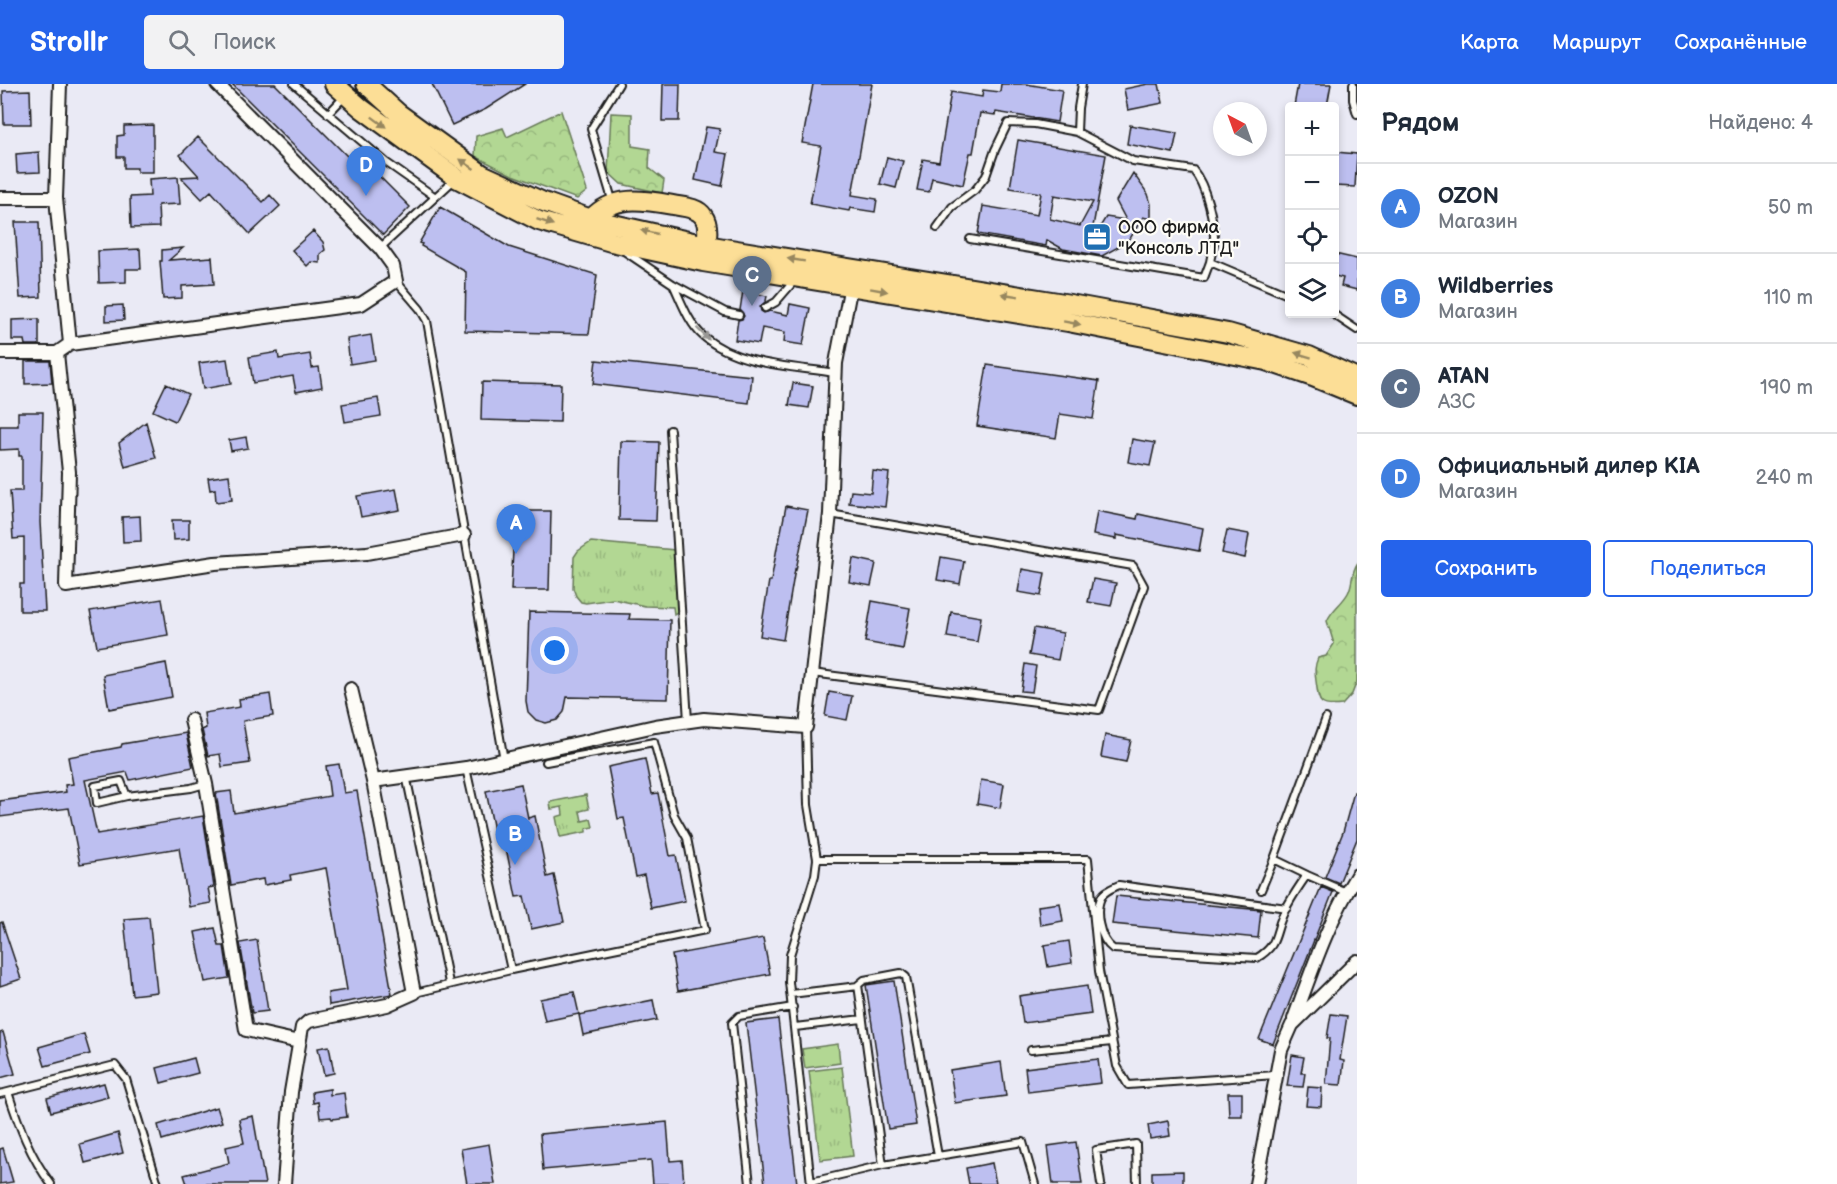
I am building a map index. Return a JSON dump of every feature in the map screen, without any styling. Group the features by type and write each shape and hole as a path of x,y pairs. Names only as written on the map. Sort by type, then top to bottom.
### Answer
{"main road":[{"path":"366,84 398,113 482,174 541,201 591,219 704,254 797,278 851,285 1124,332 1266,361 1357,395"},
{"path":"340,89 394,134 456,178 539,221 611,242 1070,304 1228,333 1310,356 1357,378"},
{"path":"591,219 599,210 626,200 640,199 694,209 705,218 707,225 704,254"}],"street":[{"path":"60,84 56,198 70,344"},
{"path":"0,353 57,353 70,344 361,304 396,281 393,266 380,248 217,84"},
{"path":"0,198 56,198"},
{"path":"373,781 466,768 655,726 704,719 806,727 830,514 835,373 851,285"},
{"path":"57,353 69,472 66,586 215,563 367,553 464,535"},
{"path":"284,1184 291,1092 302,1027 309,1021 387,1005 414,993 373,781 351,689"},
{"path":"191,720 206,784 246,1030 299,1042"},
{"path":"1256,1184 1281,1050 1316,958 1346,892 1357,875"},
{"path":"1292,1025 1357,961"}],"lane":[{"path":"294,84 387,164 434,196"},
{"path":"613,204 591,129 619,84"},
{"path":"1077,132 1082,84"},
{"path":"1353,84 1353,100 1357,114"},
{"path":"328,114 340,89"},
{"path":"937,228 952,207 975,190 986,176 1008,123 1035,124 1077,132 1132,161 1193,170 1200,178 1214,243 1204,278 970,239"},
{"path":"380,248 456,178"},
{"path":"611,242 673,285 725,312 739,315"},
{"path":"1210,262 1285,294"},
{"path":"765,308 776,302 797,278"},
{"path":"396,281 420,309 427,321 504,760"},
{"path":"673,285 690,318 702,335 724,350 752,360 835,373"},
{"path":"1339,318 1357,330"},
{"path":"670,430 688,721"},
{"path":"812,673 1099,710 1144,586 1133,566 830,514"},
{"path":"1261,890 1326,718"},
{"path":"806,727 808,805 817,859 815,875 790,955 789,982 794,1007 811,1183 882,1165 1023,1142 1035,1184"},
{"path":"414,993 449,983 705,930 687,838 674,815 654,742 546,762"},
{"path":"466,768 511,970"},
{"path":"406,775 449,983"},
{"path":"127,796 120,781 95,786 97,803 206,784"},
{"path":"817,859 1088,859 1099,971 1117,1066 1128,1085 1276,1075"},
{"path":"1274,860 1346,892"},
{"path":"1287,908 1119,885 1102,896 1099,918 1101,935 1106,944 1113,949 1257,957 1267,952 1272,946 1281,918 1307,875"},
{"path":"791,994 858,986 864,980 900,974 906,977 938,1156"},
{"path":"858,986 882,1165"},
{"path":"750,1184 732,1023 739,1016 794,1007"},
{"path":"795,1027 862,1019"},
{"path":"1031,1050 1112,1042"},
{"path":"0,1094 116,1065 126,1079 158,1184"},
{"path":"8,1092 24,1142 51,1184"},
{"path":"1101,1184 1096,1150 1136,1144 1137,1184"}],"green space":[{"path":"561,111 587,191 577,199 512,175 475,156 476,136 503,128 507,137"},
{"path":"611,113 632,114 632,146 650,149 649,168 664,180 662,193 621,184 608,172"},
{"path":"591,542 675,550 681,609 674,614 673,607 645,606 613,599 581,602 573,588 574,557 578,551"},
{"path":"1357,564 1357,681 1352,694 1342,705 1328,705 1321,702 1319,698 1315,675 1316,664 1318,658 1326,656 1334,644 1327,621 1348,593"},
{"path":"586,795 589,809 580,811 582,821 591,819 593,827 586,829 586,832 560,837 556,817 563,815 562,807 551,809 550,802"},
{"path":"838,1044 840,1063 805,1068 802,1049"},
{"path":"842,1067 853,1156 820,1160 809,1071"}],"building":[{"path":"232,84 275,84 355,164 361,158 410,207 383,235"},
{"path":"432,84 525,84 486,109 452,125"},
{"path":"663,84 680,84 679,121 662,121"},
{"path":"813,84 872,84 852,195 877,199 875,212 850,208 849,211 810,204 821,146 802,143"},
{"path":"1001,84 1026,84 1062,90 1057,122 996,112 995,115 980,113 973,153 970,153 963,185 932,178 929,192 917,190 923,159 939,162 951,92 982,97 983,90 1000,92"},
{"path":"1159,84 1163,103 1128,110 1124,89"},
{"path":"1298,84 1331,84 1328,102 1295,102"},
{"path":"30,90 31,124 4,124 3,91"},
{"path":"153,125 153,172 137,172 137,168 124,168 124,157 117,157 117,136 124,135 124,126"},
{"path":"1130,125 1177,133 1173,153 1127,144"},
{"path":"706,127 720,129 715,152 728,154 722,186 695,180"},
{"path":"198,137 263,202 270,195 280,206 250,234 211,191 202,199 181,177 199,176 180,155"},
{"path":"1018,140 1106,155 1090,243 1106,217 1126,220 1116,201 1133,173 1148,194 1151,219 1143,217 1131,237 1102,256 1063,249 1047,240 1046,246 978,234 983,206 1037,215 1041,193 1010,188","holes":["1054,195 1093,202 1080,226 1050,219"]},
{"path":"39,152 40,172 17,173 16,154"},
{"path":"1339,152 1357,154 1355,187 1339,186"},
{"path":"887,157 903,161 896,188 880,184"},
{"path":"178,177 180,204 158,205 159,227 131,228 130,197 150,196 149,179"},
{"path":"440,207 509,247 597,275 589,334 465,331 466,272 419,243"},
{"path":"15,222 39,222 41,297 20,298"},
{"path":"313,231 323,242 325,250 320,254 320,263 311,262 307,266 292,250"},
{"path":"183,248 169,260 212,257 214,284 182,286 182,298 163,299 160,261 162,261 162,250"},
{"path":"140,249 141,269 126,269 126,282 99,283 98,251"},
{"path":"1339,255 1357,259 1357,290 1341,286 1343,278 1339,277"},
{"path":"743,291 767,296 766,301 760,307 764,313 770,311 788,315 790,304 810,308 803,345 784,342 785,332 762,328 759,344 735,340 738,320 744,316 740,310"},
{"path":"123,305 124,320 106,321 106,306"},
{"path":"39,319 39,345 25,345 24,340 12,340 12,320"},
{"path":"371,335 375,360 350,364 347,339"},
{"path":"278,352 279,359 310,354 312,368 319,367 322,387 296,392 293,376 253,383 249,357"},
{"path":"227,359 231,384 203,389 199,363"},
{"path":"596,360 752,376 749,403 593,384"},
{"path":"25,361 50,361 52,383 25,384"},
{"path":"987,365 1099,381 1093,419 1060,414 1056,438 977,426"},
{"path":"482,382 561,384 560,422 481,420"},
{"path":"793,383 813,386 809,408 789,405"},
{"path":"166,384 188,394 175,421 153,411"},
{"path":"378,398 381,416 345,422 342,404"},
{"path":"18,412 43,412 40,522 45,611 20,611 20,584 24,584 24,538 13,539 10,491 22,491 22,456 19,456 19,449 0,450 0,426 18,426"},
{"path":"146,422 156,458 125,467 119,443"},
{"path":"246,437 248,448 231,451 229,440"},
{"path":"1132,439 1155,443 1150,466 1128,462"},
{"path":"621,441 659,442 656,521 619,520"},
{"path":"873,471 889,473 885,507 849,503 851,491 871,493"},
{"path":"229,475 232,500 216,502 215,489 210,490 208,478"},
{"path":"396,489 400,510 361,517 357,496"},
{"path":"786,506 808,510 783,640 760,636 769,581 771,581"},
{"path":"515,511 551,511 549,590 511,590"},
{"path":"1097,511 1137,519 1138,514 1203,528 1199,551 1116,535 1116,539 1093,535"},
{"path":"140,516 141,541 123,542 122,517"},
{"path":"172,520 189,520 189,539 173,540"},
{"path":"1227,530 1249,534 1245,558 1222,553"},
{"path":"941,557 964,561 960,584 937,580"},
{"path":"853,558 876,563 871,586 849,582"},
{"path":"1022,569 1045,573 1041,596 1018,592"},
{"path":"1093,579 1116,583 1111,606 1088,602"},
{"path":"162,599 168,635 97,647 90,611"},
{"path":"872,601 910,608 903,649 865,642"},
{"path":"529,612 630,614 629,619 670,620 668,699 567,697 564,712 557,720 546,723 536,720 528,712 526,701"},
{"path":"951,612 981,617 977,642 947,637"},
{"path":"1034,628 1063,633 1058,660 1029,655"},
{"path":"166,663 172,697 109,709 103,675"},
{"path":"1025,664 1036,666 1032,692 1021,691"},
{"path":"829,692 852,696 847,720 825,716"},
{"path":"270,694 273,716 243,721 250,763 222,767 220,754 208,756 202,730 206,728 204,713 240,707 239,699"},
{"path":"186,733 193,767 130,780 127,772 85,780 97,834 203,816 214,887 208,888 211,903 189,907 179,848 80,864 69,808 0,817 0,801 66,792 65,785 73,784 68,757 121,747 122,744"},
{"path":"1105,735 1131,740 1126,762 1101,757"},
{"path":"645,759 652,794 658,793 670,856 676,855 685,901 651,908 644,875 636,877 624,818 618,819 608,767"},
{"path":"339,764 344,793 357,791 392,994 329,1005 328,993 347,990 326,868 290,875 291,880 264,885 263,879 231,885 216,793 231,791 234,813 330,796 326,766"},
{"path":"981,780 1004,784 1000,808 977,804"},
{"path":"521,784 528,818 535,816 547,877 554,875 564,922 531,929 524,896 516,897 504,838 496,840 486,791"},
{"path":"1354,792 1357,793 1357,839 1339,883 1325,877 1343,832"},
{"path":"1321,887 1333,892 1273,1044 1259,1039"},
{"path":"1116,896 1261,910 1258,938 1112,924"},
{"path":"1060,903 1063,921 1040,925 1038,906"},
{"path":"149,917 157,992 132,995 124,919"},
{"path":"2,922 21,979 0,986 0,923"},
{"path":"215,928 219,946 224,946 229,978 205,982 195,932"},
{"path":"763,938 770,974 678,991 672,955"},
{"path":"257,940 268,1011 252,1013 240,943"},
{"path":"1069,941 1072,963 1048,967 1044,945"},
{"path":"894,981 916,1125 888,1129 866,985"},
{"path":"1087,986 1091,1014 1023,1023 1019,996"},
{"path":"574,992 579,1014 545,1021 540,999"},
{"path":"653,1000 657,1020 583,1035 579,1015"},
{"path":"1331,1014 1347,1016 1340,1060 1344,1061 1341,1085 1326,1084 1330,1038 1327,1038"},
{"path":"778,1019 797,1184 765,1184 746,1023"},
{"path":"3,1032 15,1074 0,1078 0,1033"},
{"path":"84,1034 90,1054 45,1066 39,1047"},
{"path":"329,1046 334,1073 324,1075 318,1048"},
{"path":"1292,1055 1304,1057 1301,1073 1305,1073 1303,1087 1287,1086"},
{"path":"194,1058 198,1073 161,1083 157,1068"},
{"path":"1098,1059 1101,1083 1028,1092 1025,1068"},
{"path":"1001,1062 1006,1096 955,1103 950,1070"},
{"path":"104,1083 108,1097 51,1112 47,1098"},
{"path":"1308,1087 1322,1088 1321,1107 1306,1106"},
{"path":"330,1089 330,1095 344,1093 347,1117 320,1118 318,1102 313,1103 312,1092"},
{"path":"1228,1093 1242,1093 1242,1116 1229,1116"},
{"path":"217,1107 222,1122 162,1140 158,1125"},
{"path":"253,1116 265,1184 187,1184 184,1175 229,1163 226,1147 244,1143 239,1119"},
{"path":"1168,1121 1170,1136 1150,1139 1148,1125"},
{"path":"667,1122 670,1161 682,1160 684,1184 653,1184 651,1160 543,1170 540,1134"},
{"path":"118,1133 123,1153 85,1163 80,1144"},
{"path":"1076,1142 1082,1184 1053,1184 1048,1146"},
{"path":"489,1144 495,1184 467,1184 461,1149"},
{"path":"3,1148 13,1182 0,1184 0,1149"},
{"path":"992,1163 996,1184 969,1184 966,1168"},
{"path":"1183,1171 1183,1184 1152,1184 1152,1172"}],"place":[{"name":"Официальный дилер KIA","path":"366,196"},
{"name":"ООО фирма \"Консоль ЛТД\"","path":"1097,237"},
{"name":"ATAN","path":"752,306"},
{"name":"OZON","path":"516,554"},
{"name":"Wildberries","path":"515,865"}]}
